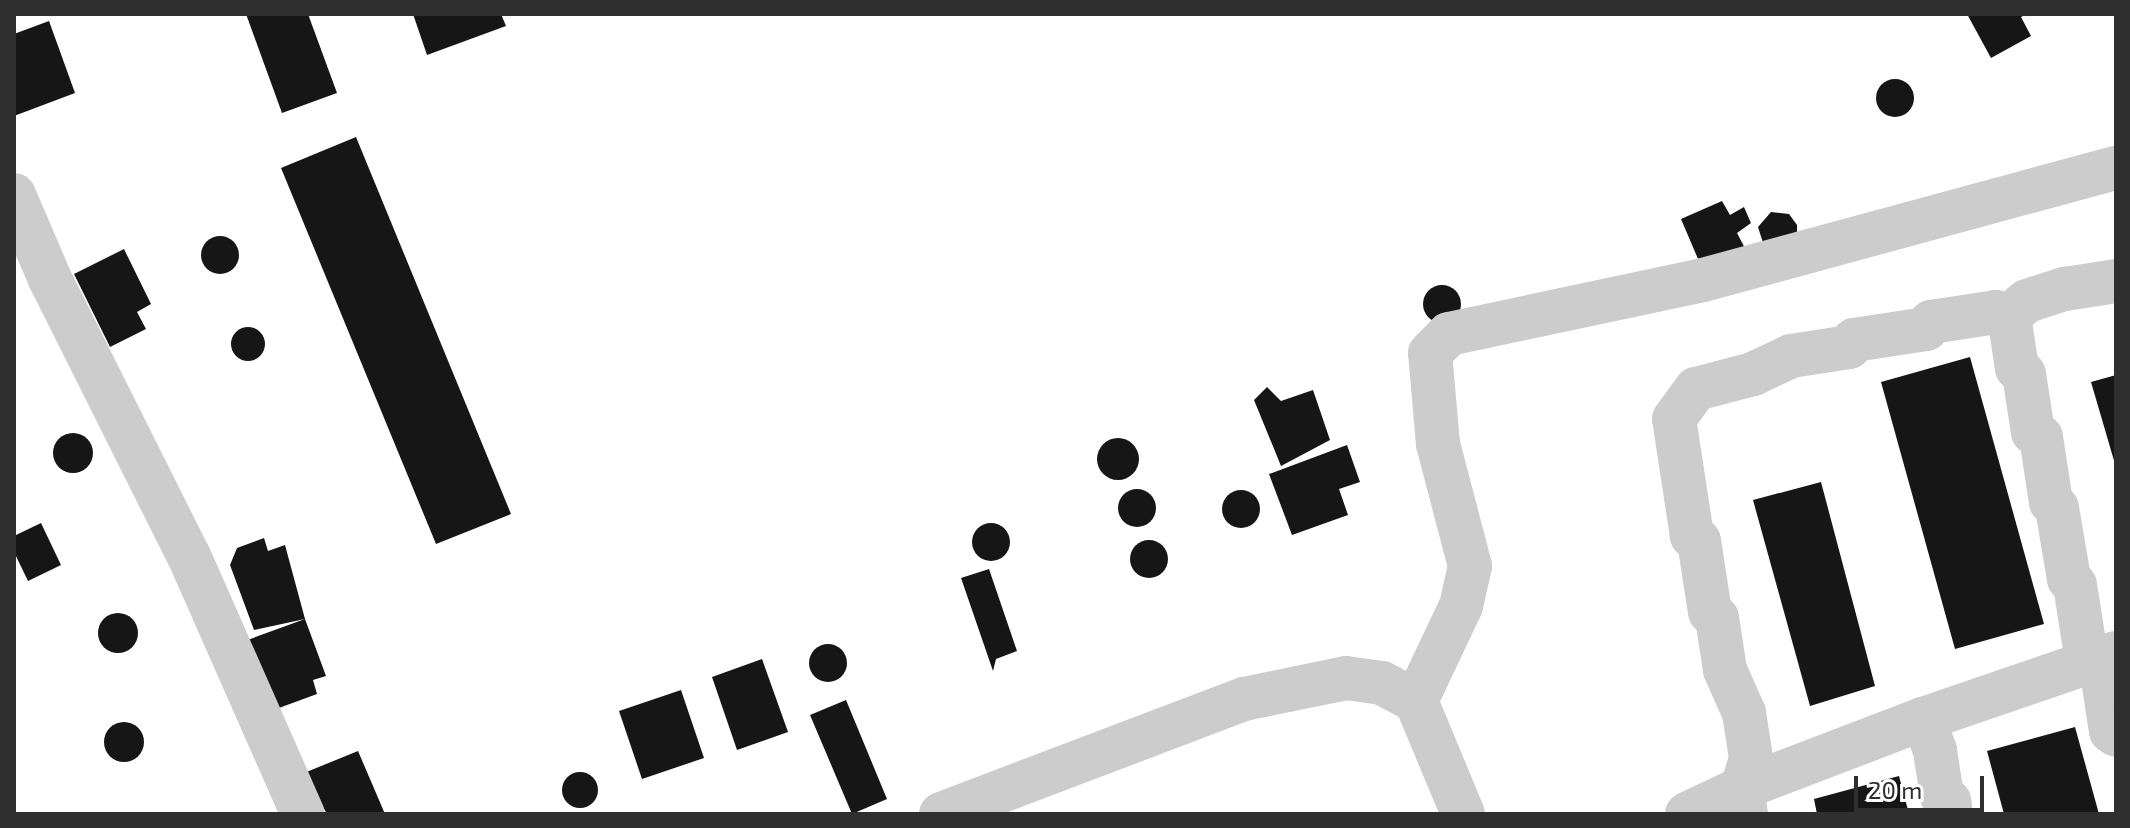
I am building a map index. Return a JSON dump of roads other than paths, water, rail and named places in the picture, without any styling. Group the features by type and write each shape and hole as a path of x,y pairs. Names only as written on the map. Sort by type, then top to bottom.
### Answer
{"street":[{"path":"1416,701 1461,606 1470,566 1438,444 1430,353 1449,334 1703,280 2116,168"},
{"path":"14,195 50,279 189,556 303,814"},
{"path":"2009,316 2027,301 2039,297 2116,281"},
{"path":"1744,801 1751,758 1744,713 1725,670 1717,618 1710,612 1699,541 1692,536 1674,419 1696,389 1753,374 1791,356 1849,347 1854,340 1926,329 1931,322 1996,312 2009,316"},
{"path":"2009,316 2017,368 2024,374 2033,432 2041,437 2051,502 2057,508 2069,579 2075,585 2101,658 2111,731 2116,735"},
{"path":"1687,814 1744,801 1923,719 2101,658"},
{"path":"941,814 1244,699 1346,678 1382,683 1416,701 1463,814"},
{"path":"1923,719 1935,751 1942,796 1949,801 1951,814"}]}
